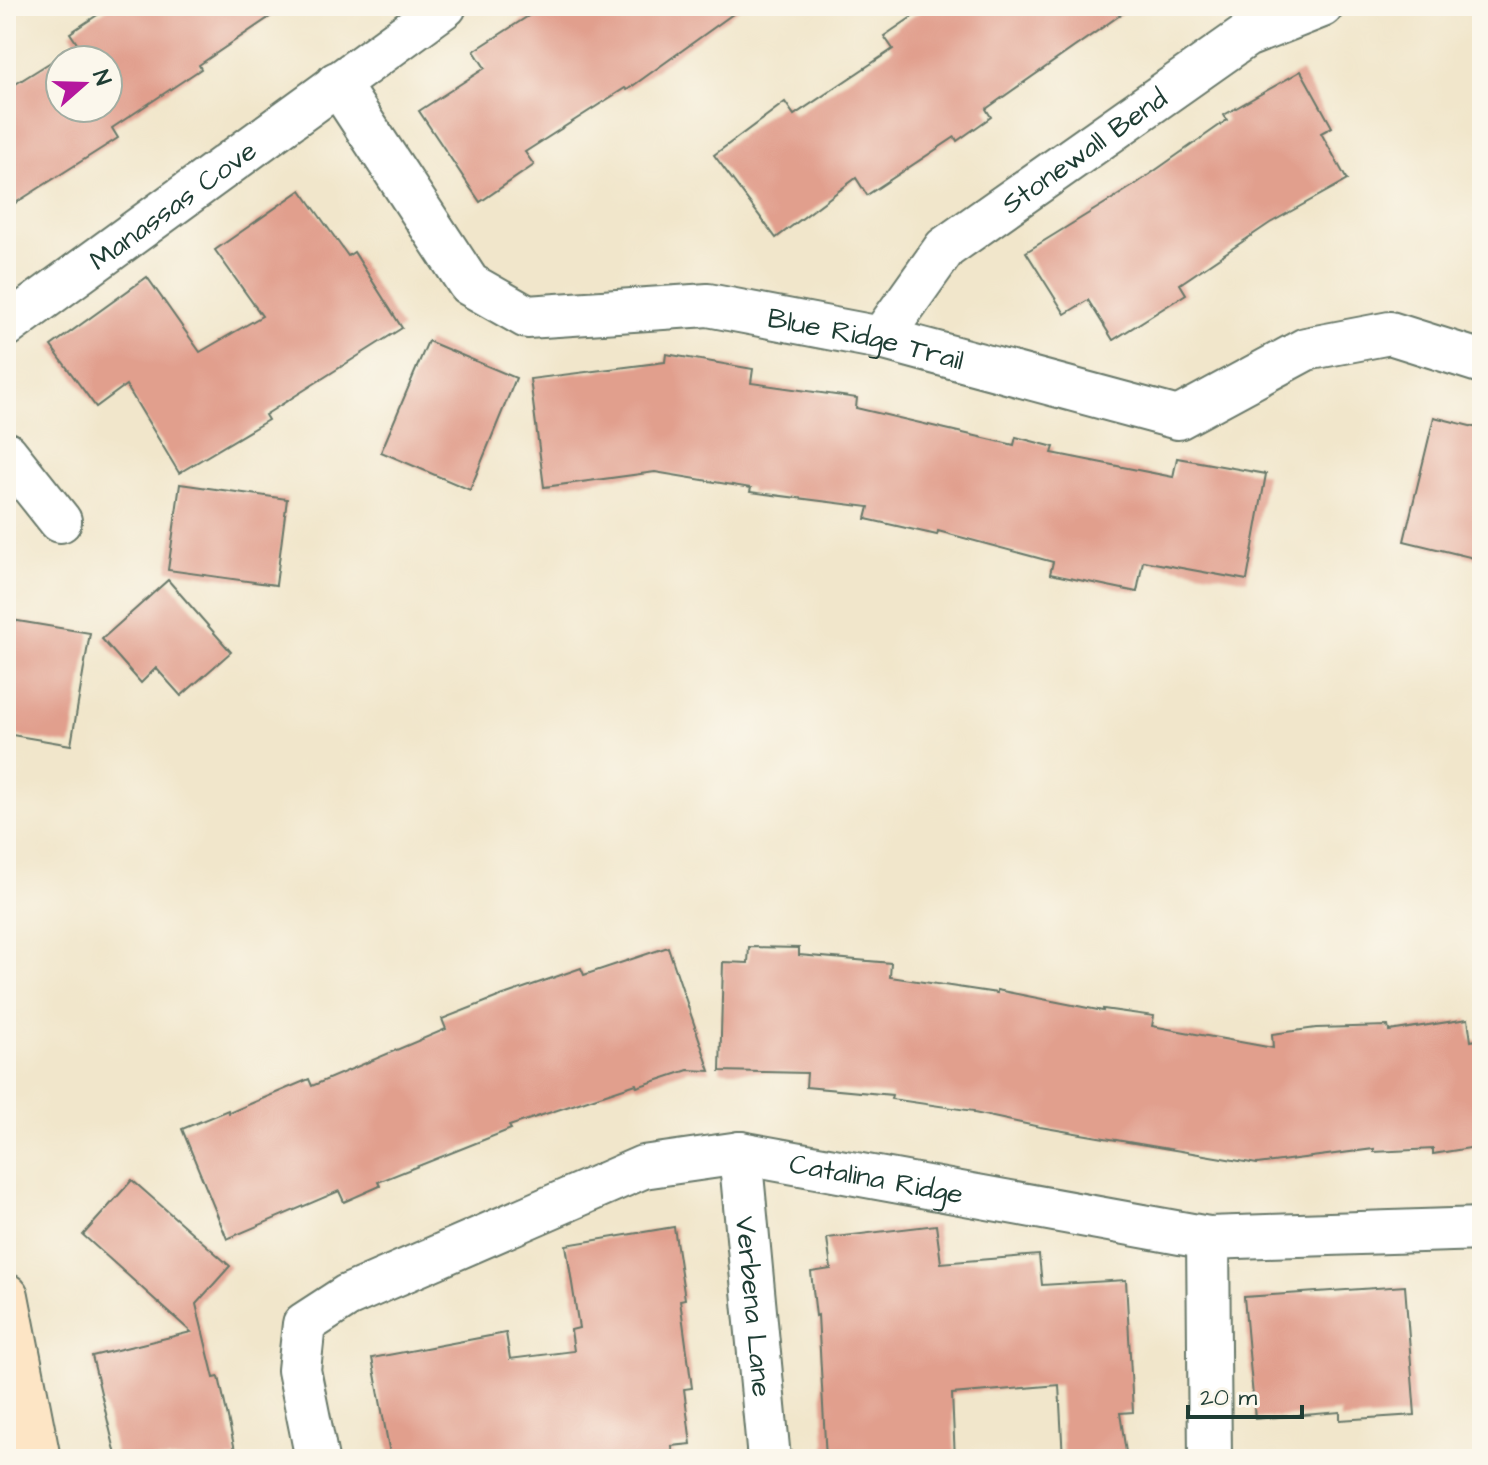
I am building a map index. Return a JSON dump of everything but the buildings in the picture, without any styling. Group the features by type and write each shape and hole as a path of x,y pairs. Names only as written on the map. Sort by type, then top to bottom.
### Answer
{"main road":[{"path":"6,1296 38,1459"}],"street":[{"name":"Manassas Cove","path":"6,326 445,6"},
{"name":"Stonewall Bend","path":"881,338 945,248 1246,36 1322,6"},
{"name":"Blue Ridge Trail","path":"337,83 469,284 527,317 708,305 881,338 1178,418 1306,349 1390,333 1482,362"},
{"path":"6,453 60,521"},
{"name":"Catalina Ridge","path":"317,1459 299,1370 304,1324 347,1296 643,1167 740,1153 1208,1238 1482,1229"},
{"name":"Verbena Lane","path":"740,1153 769,1459"},
{"path":"1208,1238 1210,1459"}]}
